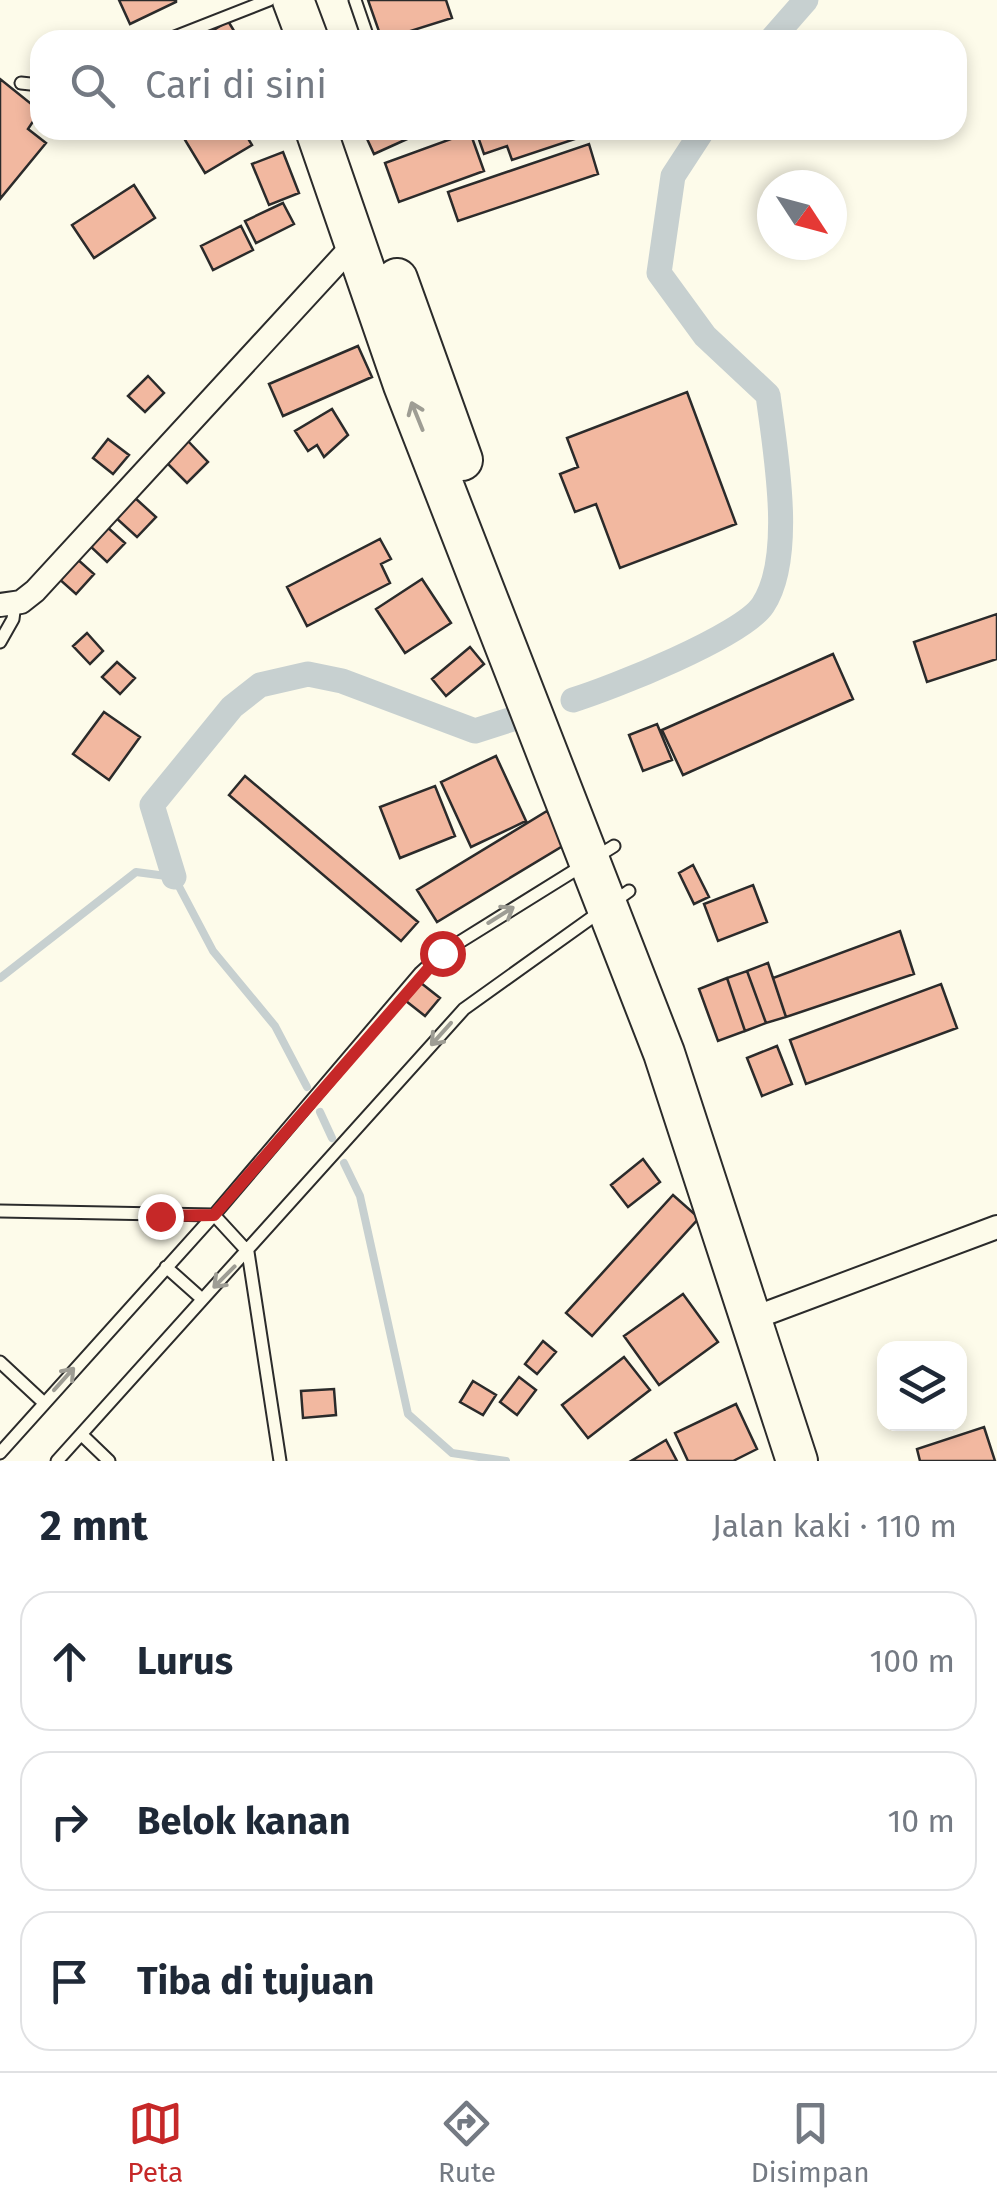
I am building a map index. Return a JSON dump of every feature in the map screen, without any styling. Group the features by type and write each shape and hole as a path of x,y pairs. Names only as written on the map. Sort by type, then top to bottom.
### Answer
{"highway":[{"path":"269,0 280,30"},
{"path":"293,0 304,30"},
{"path":"320,140 404,386 470,516"},
{"path":"344,140 470,516 602,852 822,1461"},
{"path":"618,897 664,1054 797,1461"}],"street":[{"path":"7,604 35,591 356,242"},
{"path":"770,1312 997,1227"}],"lane":[{"path":"192,30 269,0"},
{"path":"355,0 365,30"},
{"path":"21,83 30,84"},
{"path":"0,642 13,619 7,604"},
{"path":"0,1452 214,1215 420,973 442,953 602,852"},
{"path":"58,1461 464,1009 618,897"},
{"path":"0,1211 214,1215 248,1252 280,1461"},
{"path":"166,1267 202,1299"},
{"path":"0,1362 43,1402"},
{"path":"82,1435 108,1461"}],"building":[{"path":"119,0 176,0 176,2 130,24"},
{"path":"368,0 446,0 452,18 414,30 378,30"},
{"path":"228,21 234,30 214,30"},
{"path":"0,79 30,103 30,140 46,143 0,199"},
{"path":"185,140 249,140 252,145 205,173"},
{"path":"368,140 405,140 374,154"},
{"path":"448,140 473,140 484,171 399,202 385,163"},
{"path":"479,140 572,140 512,160 507,146 484,154"},
{"path":"589,144 598,174 458,221 448,192"},
{"path":"283,152 299,193 269,205 252,164"},
{"path":"134,185 155,218 94,258 72,225"},
{"path":"283,203 294,224 256,243 245,221"},
{"path":"241,226 253,250 213,270 201,246"},
{"path":"358,346 372,377 283,416 269,384"},
{"path":"148,376 164,393 145,412 128,396"},
{"path":"687,392 736,524 620,568 596,504 575,512 560,474 578,467 567,438"},
{"path":"332,409 348,435 324,457 317,445 308,451 295,431"},
{"path":"108,439 129,455 113,474 93,458"},
{"path":"187,440 208,462 187,483 166,462"},
{"path":"134,497 156,517 137,537 115,517"},
{"path":"106,526 125,543 107,562 89,545"},
{"path":"380,539 391,559 381,564 390,583 307,626 287,587"},
{"path":"76,558 94,574 76,594 58,578"},
{"path":"422,579 451,623 405,653 376,609"},
{"path":"997,614 997,659 927,682 914,642"},
{"path":"87,633 103,651 90,664 73,646"},
{"path":"470,647 484,664 446,696 432,679"},
{"path":"833,654 853,699 683,775 662,730"},
{"path":"117,662 135,678 120,694 102,677"},
{"path":"104,712 140,737 109,780 73,754"},
{"path":"657,724 672,760 643,771 629,735"},
{"path":"496,756 526,821 471,847 441,782"},
{"path":"245,776 418,922 401,941 229,795"},
{"path":"435,786 455,836 400,858 380,807"},
{"path":"547,811 566,844 437,922 417,890"},
{"path":"693,865 709,897 694,904 679,873"},
{"path":"753,885 767,922 718,941 704,904"},
{"path":"900,931 914,974 786,1017 773,978"},
{"path":"768,963 786,1017 766,1023 747,971"},
{"path":"747,971 766,1023 745,1031 727,978"},
{"path":"727,978 745,1031 718,1041 699,989"},
{"path":"421,983 440,998 425,1016 406,1001"},
{"path":"941,984 957,1028 806,1084 790,1040"},
{"path":"777,1046 792,1084 762,1096 747,1058"},
{"path":"643,1159 660,1182 628,1207 611,1185"},
{"path":"673,1195 699,1218 592,1336 566,1313"},
{"path":"683,1294 718,1342 659,1385 624,1336"},
{"path":"543,1341 556,1352 537,1374 525,1364"},
{"path":"624,1357 650,1390 588,1438 562,1405"},
{"path":"519,1377 536,1390 517,1415 500,1402"},
{"path":"473,1381 496,1395 483,1415 460,1402"},
{"path":"334,1389 336,1415 303,1418 301,1391"},
{"path":"736,1404 757,1449 733,1461 688,1461 675,1433"},
{"path":"984,1427 995,1461 920,1461 917,1449"},
{"path":"666,1440 677,1461 631,1461"}],"waterway":[{"path":"780,30 806,0"},
{"path":"573,700 645,673 730,631 763,605 773,584 780,503 768,395 705,336 659,273 673,176 696,140"},
{"path":"174,877 152,805 232,707 260,685 308,674 342,681 475,731 519,717"},
{"path":"0,978 136,872 174,877 213,951 275,1026 307,1087"},
{"path":"320,1112 332,1138"},
{"path":"344,1163 360,1196 408,1414 452,1453 506,1461"}],"route":[{"path":"160,1216 214,1215 420,973 442,953"}]}
